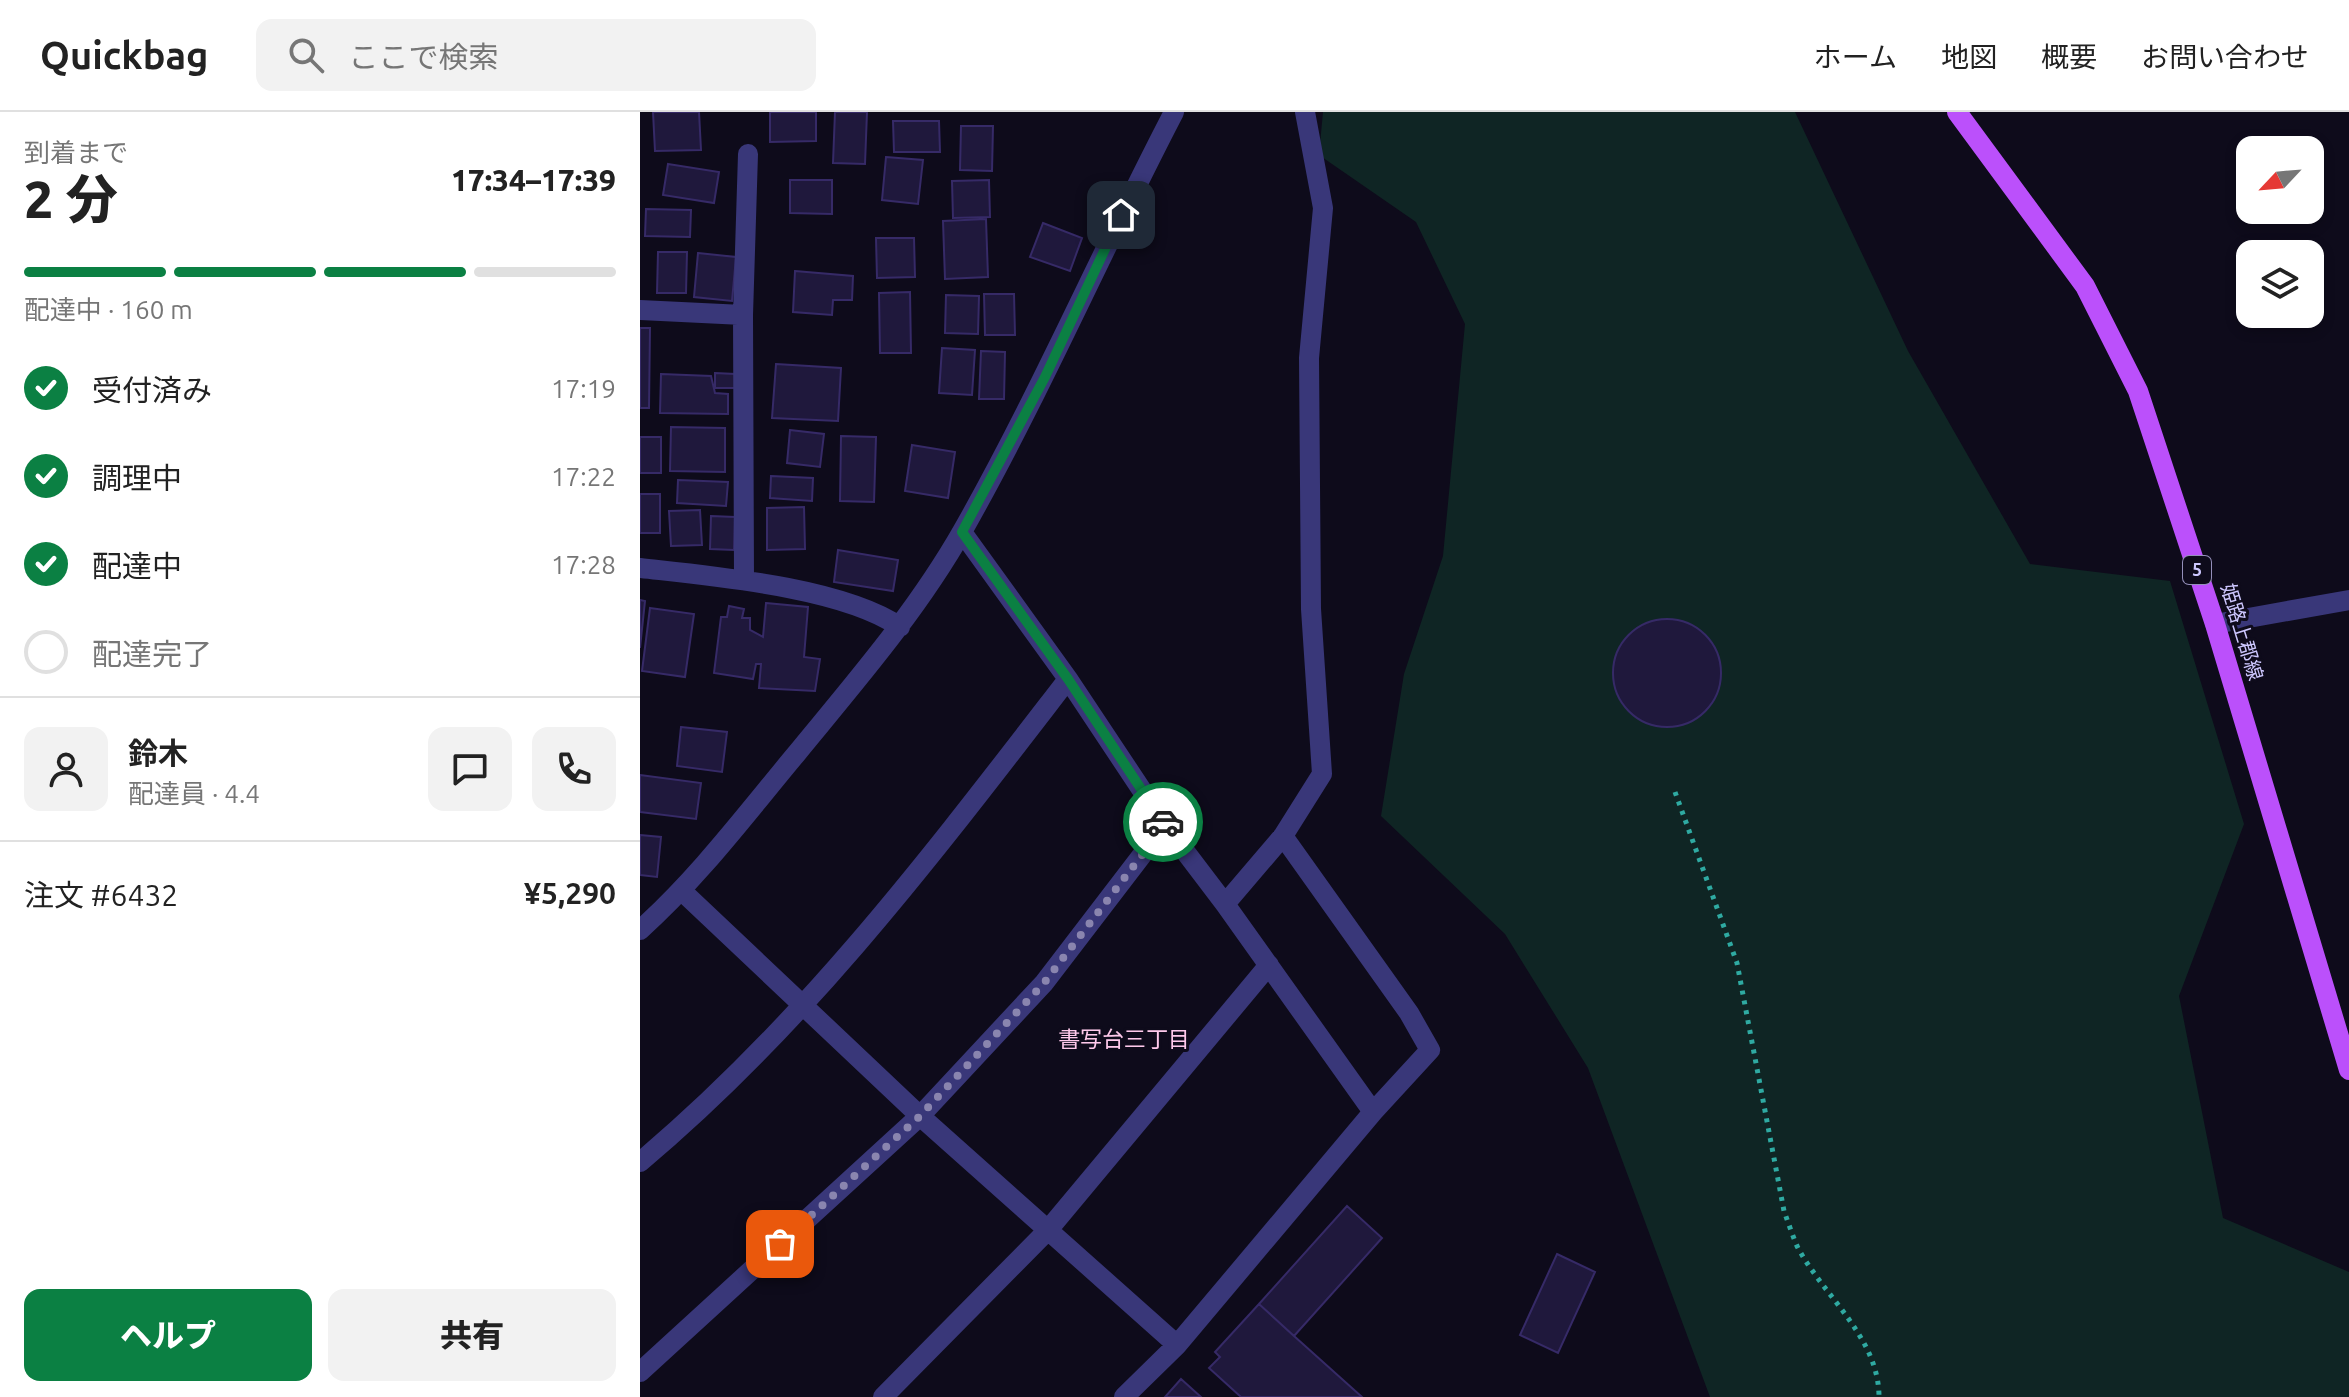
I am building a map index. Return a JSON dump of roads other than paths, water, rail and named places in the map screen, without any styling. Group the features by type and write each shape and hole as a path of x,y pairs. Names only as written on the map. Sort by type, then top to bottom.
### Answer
{"main road":[{"name":"姫路上郡線","path":"1957,112 2085,286 2132,378 2215,624 2349,1070"}],"street":[{"path":"640,930 683,892 900,627 962,532 1045,377 1121,215 1174,112"},
{"path":"1225,904 1283,836 1322,774 1311,609 1309,358 1323,208 1305,112"},
{"path":"744,579 743,315 748,154"},
{"path":"640,310 743,315"},
{"path":"962,532 1068,679 1165,825 1373,1112"},
{"path":"640,568 744,579 878,612 900,627"},
{"path":"2215,624 2349,600"},
{"path":"640,1162 701,1111 803,1006 926,863 1068,679"},
{"path":"640,1372 920,1116 1044,983 1165,825"},
{"path":"1124,1397 1177,1345 1373,1112 1430,1050 1409,1013 1283,836"},
{"path":"683,892 920,1116 1177,1345"},
{"path":"883,1397 1048,1230 1269,965"}],"district":[{"name":"書写台三丁目","path":"1124,1039"}]}
